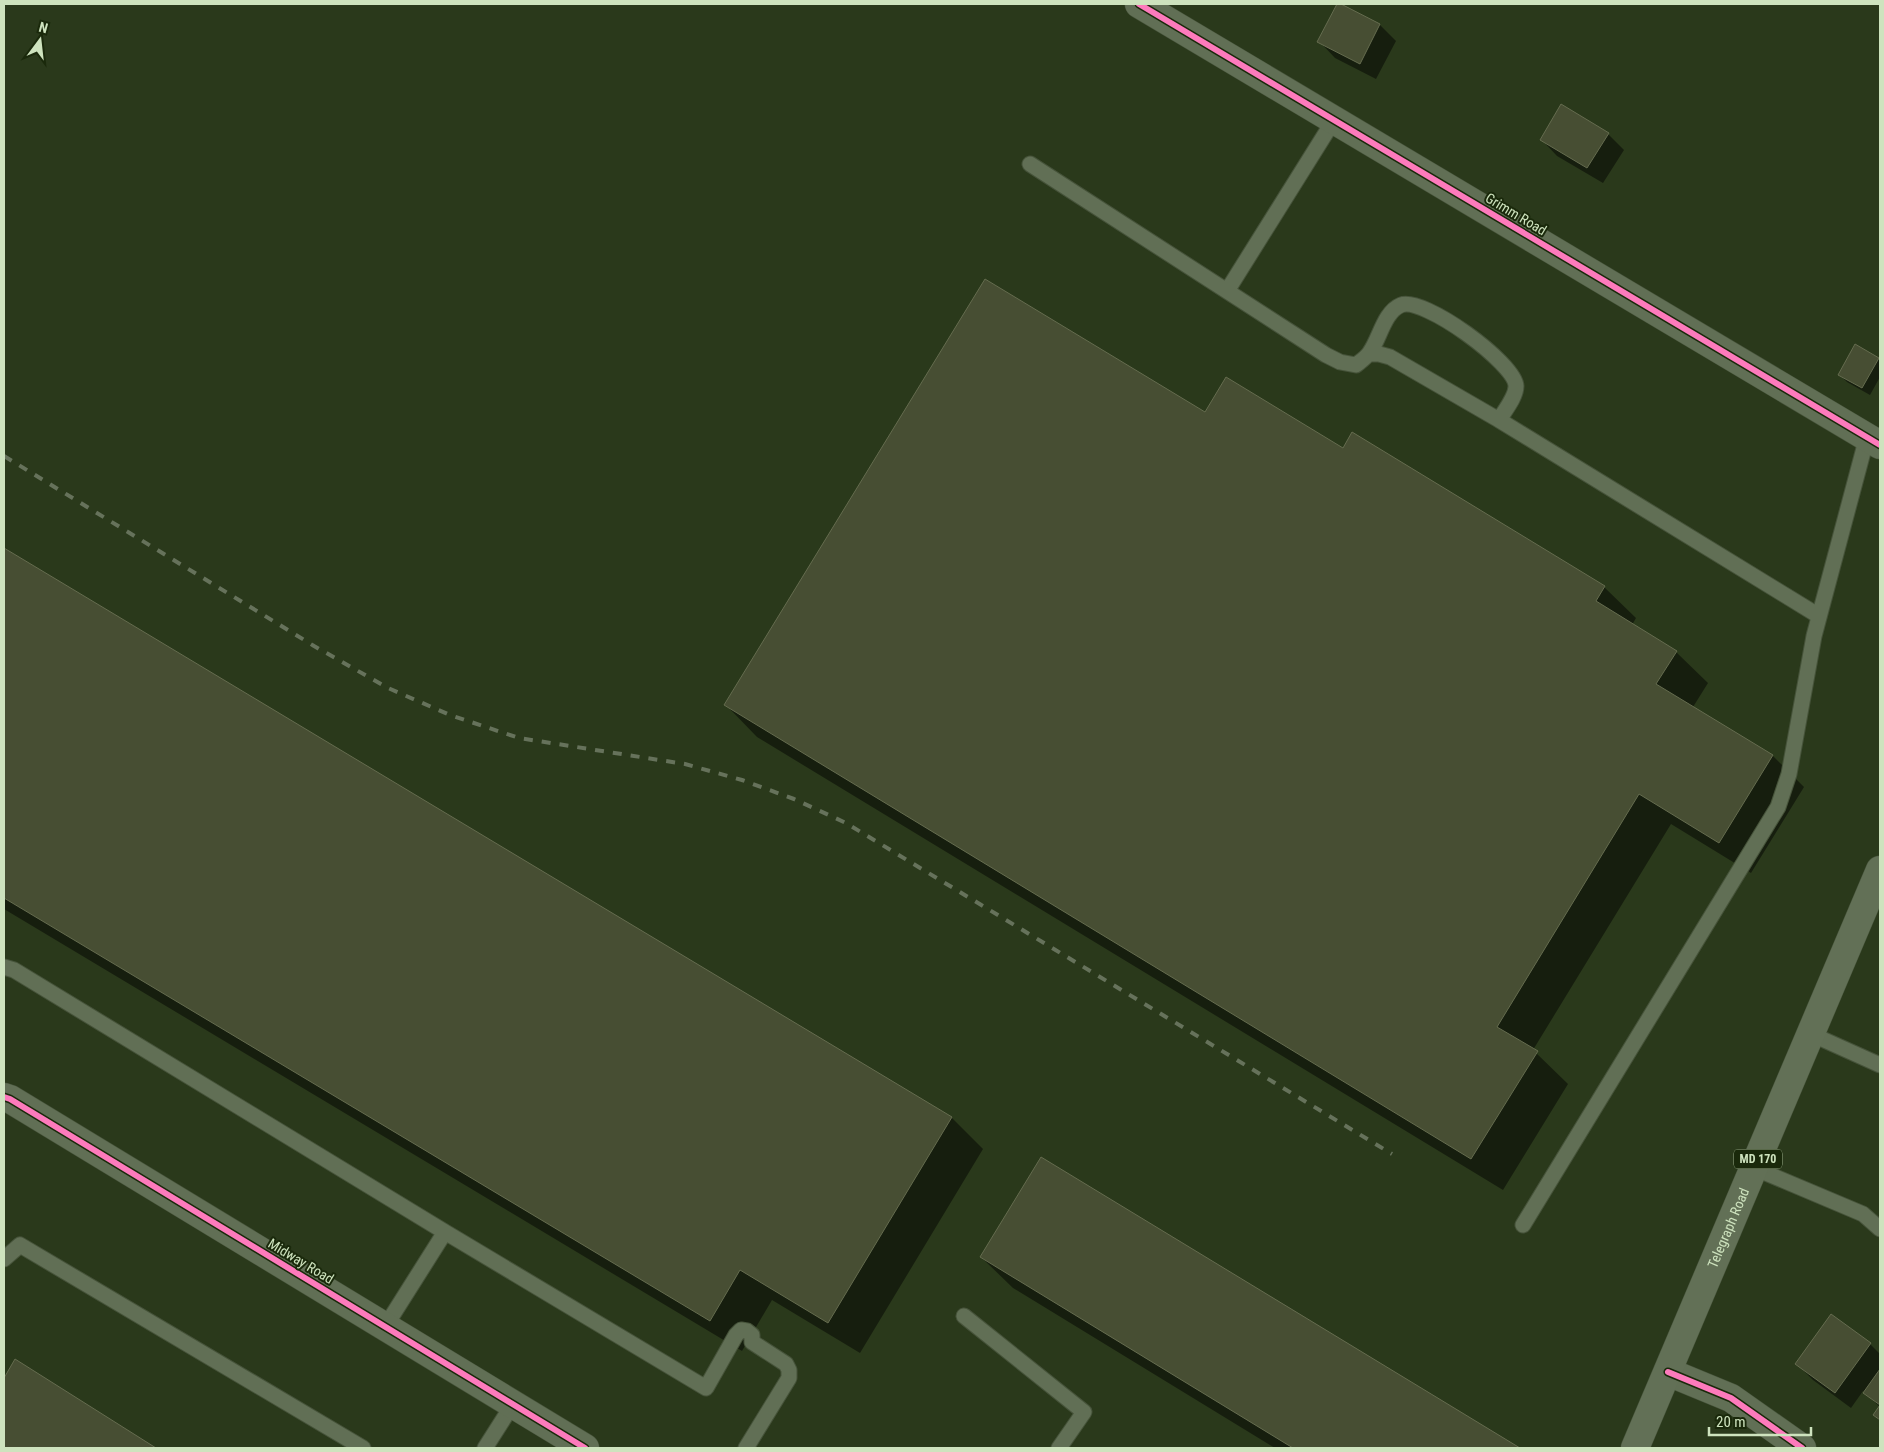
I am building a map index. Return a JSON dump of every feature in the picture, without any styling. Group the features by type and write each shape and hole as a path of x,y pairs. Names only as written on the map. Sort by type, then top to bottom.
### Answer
{"main road":[{"name":"Telegraph Road","path":"1635,1448 1880,870"}],"street":[{"name":"Grimm Road","path":"1139,4 1874,441"},
{"name":"Midway Road","path":"4,1097 586,1448"},
{"path":"1668,1372 1730,1398 1802,1448"}],"lane":[{"path":"1227,291 1334,120"},
{"path":"1030,164 1326,355 1340,362 1356,365 1369,354 1389,315 1401,305 1409,304 1445,318 1492,354 1511,373 1516,384 1515,393 1499,420"},
{"path":"1369,354 1390,357 1499,420 1819,616"},
{"path":"1523,1225 1778,807 1789,774 1819,616 1874,441"},
{"path":"4,967 14,970 706,1388 736,1335 741,1330 752,1334 752,1342 786,1364 790,1378 746,1448"},
{"path":"1811,1034 1880,1065"},
{"path":"1754,1168 1863,1214 1880,1229"},
{"path":"385,1327 445,1232"},
{"path":"4,1259 20,1245 363,1448"},
{"path":"964,1316 1084,1412 1059,1448"},
{"path":"485,1448 513,1404"}],"building":[{"path":"1337,4 1341,4 1380,24 1360,64 1317,42"},
{"path":"1561,104 1609,133 1587,168 1540,140"},
{"path":"985,279 1205,412 1226,377 1343,448 1352,432 1605,586 1596,601 1677,651 1656,684 1773,755 1719,843 1639,794 1497,1027 1538,1051 1471,1159 724,705"},
{"path":"1855,344 1879,358 1862,388 1838,375"},
{"path":"4,548 952,1117 828,1323 740,1270 710,1321 4,898"},
{"path":"1041,1157 1520,1448 1293,1448 980,1257"},
{"path":"1831,1314 1871,1343 1835,1393 1795,1364"},
{"path":"15,1359 156,1448 4,1448 4,1378"},
{"path":"1880,1369 1880,1405 1863,1393"},
{"path":"1880,1405 1880,1420 1873,1415"}],"railway":[{"path":"4,456 314,646 388,688 450,715 519,738 685,764 742,780 794,799 846,823 1392,1154"}],"cycle path":[{"path":"1139,4 1880,445"},
{"path":"4,1097 585,1448"},
{"path":"1668,1372 1731,1398 1802,1448"}]}
